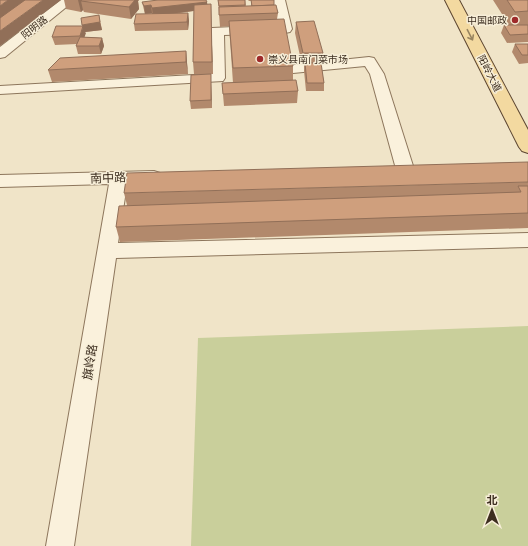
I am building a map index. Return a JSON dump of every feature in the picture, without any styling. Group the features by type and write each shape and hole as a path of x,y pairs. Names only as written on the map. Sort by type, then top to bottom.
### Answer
{"main road":[{"name":"阳岭大道","path":"452,0 528,147"},
{"name":"阳岭大道","path":"465,0 528,116"}],"street":[{"name":"阳明路","path":"0,54 69,0"},
{"path":"279,0 290,55"},
{"path":"0,90 222,84 217,31 290,55 369,61 377,74 404,169"},
{"name":"南中路","path":"0,181 167,176"},
{"name":"旗岭路","path":"60,546 119,178"},
{"path":"108,251 528,240"}],"green space":[{"path":"528,326 528,546 191,546 198,338"}],"building":[{"path":"0,0 8,0 0,6"},
{"path":"25,0 43,0 0,31 0,18"},
{"path":"135,0 129,7 81,1"},
{"path":"158,0 206,0 207,2 152,8 151,5 144,6 142,2"},
{"path":"218,0 245,0 245,5 219,6"},
{"path":"251,0 274,0 274,5 252,6"},
{"path":"507,0 528,0 528,11 515,12"},
{"path":"211,4 212,62 193,62 194,5"},
{"path":"276,5 278,13 219,15 219,7"},
{"path":"188,13 187,22 134,24 136,14"},
{"path":"99,15 100,22 82,25 81,18"},
{"name":"崇义县南门菜市场","path":"284,19 293,66 233,68 229,21"},
{"path":"314,21 323,53 303,53 296,22"},
{"path":"504,25 528,25 528,34 510,35"},
{"path":"56,26 83,26 80,36 52,37"},
{"path":"80,37 102,38 99,46 76,46"},
{"path":"515,44 528,44 528,55 522,55"},
{"path":"186,51 186,62 48,70 60,58"},
{"path":"305,63 321,63 324,83 307,83"},
{"path":"211,74 211,100 190,101 191,75"},
{"path":"296,80 298,91 223,94 222,83"},
{"path":"528,162 528,182 124,193 127,173"},
{"path":"518,186 528,186 528,213 116,227 119,206 521,192"}],"place":[{"name":"中国邮政","path":"515,20"},
{"name":"崇义县南门菜市场","path":"260,59"}]}
